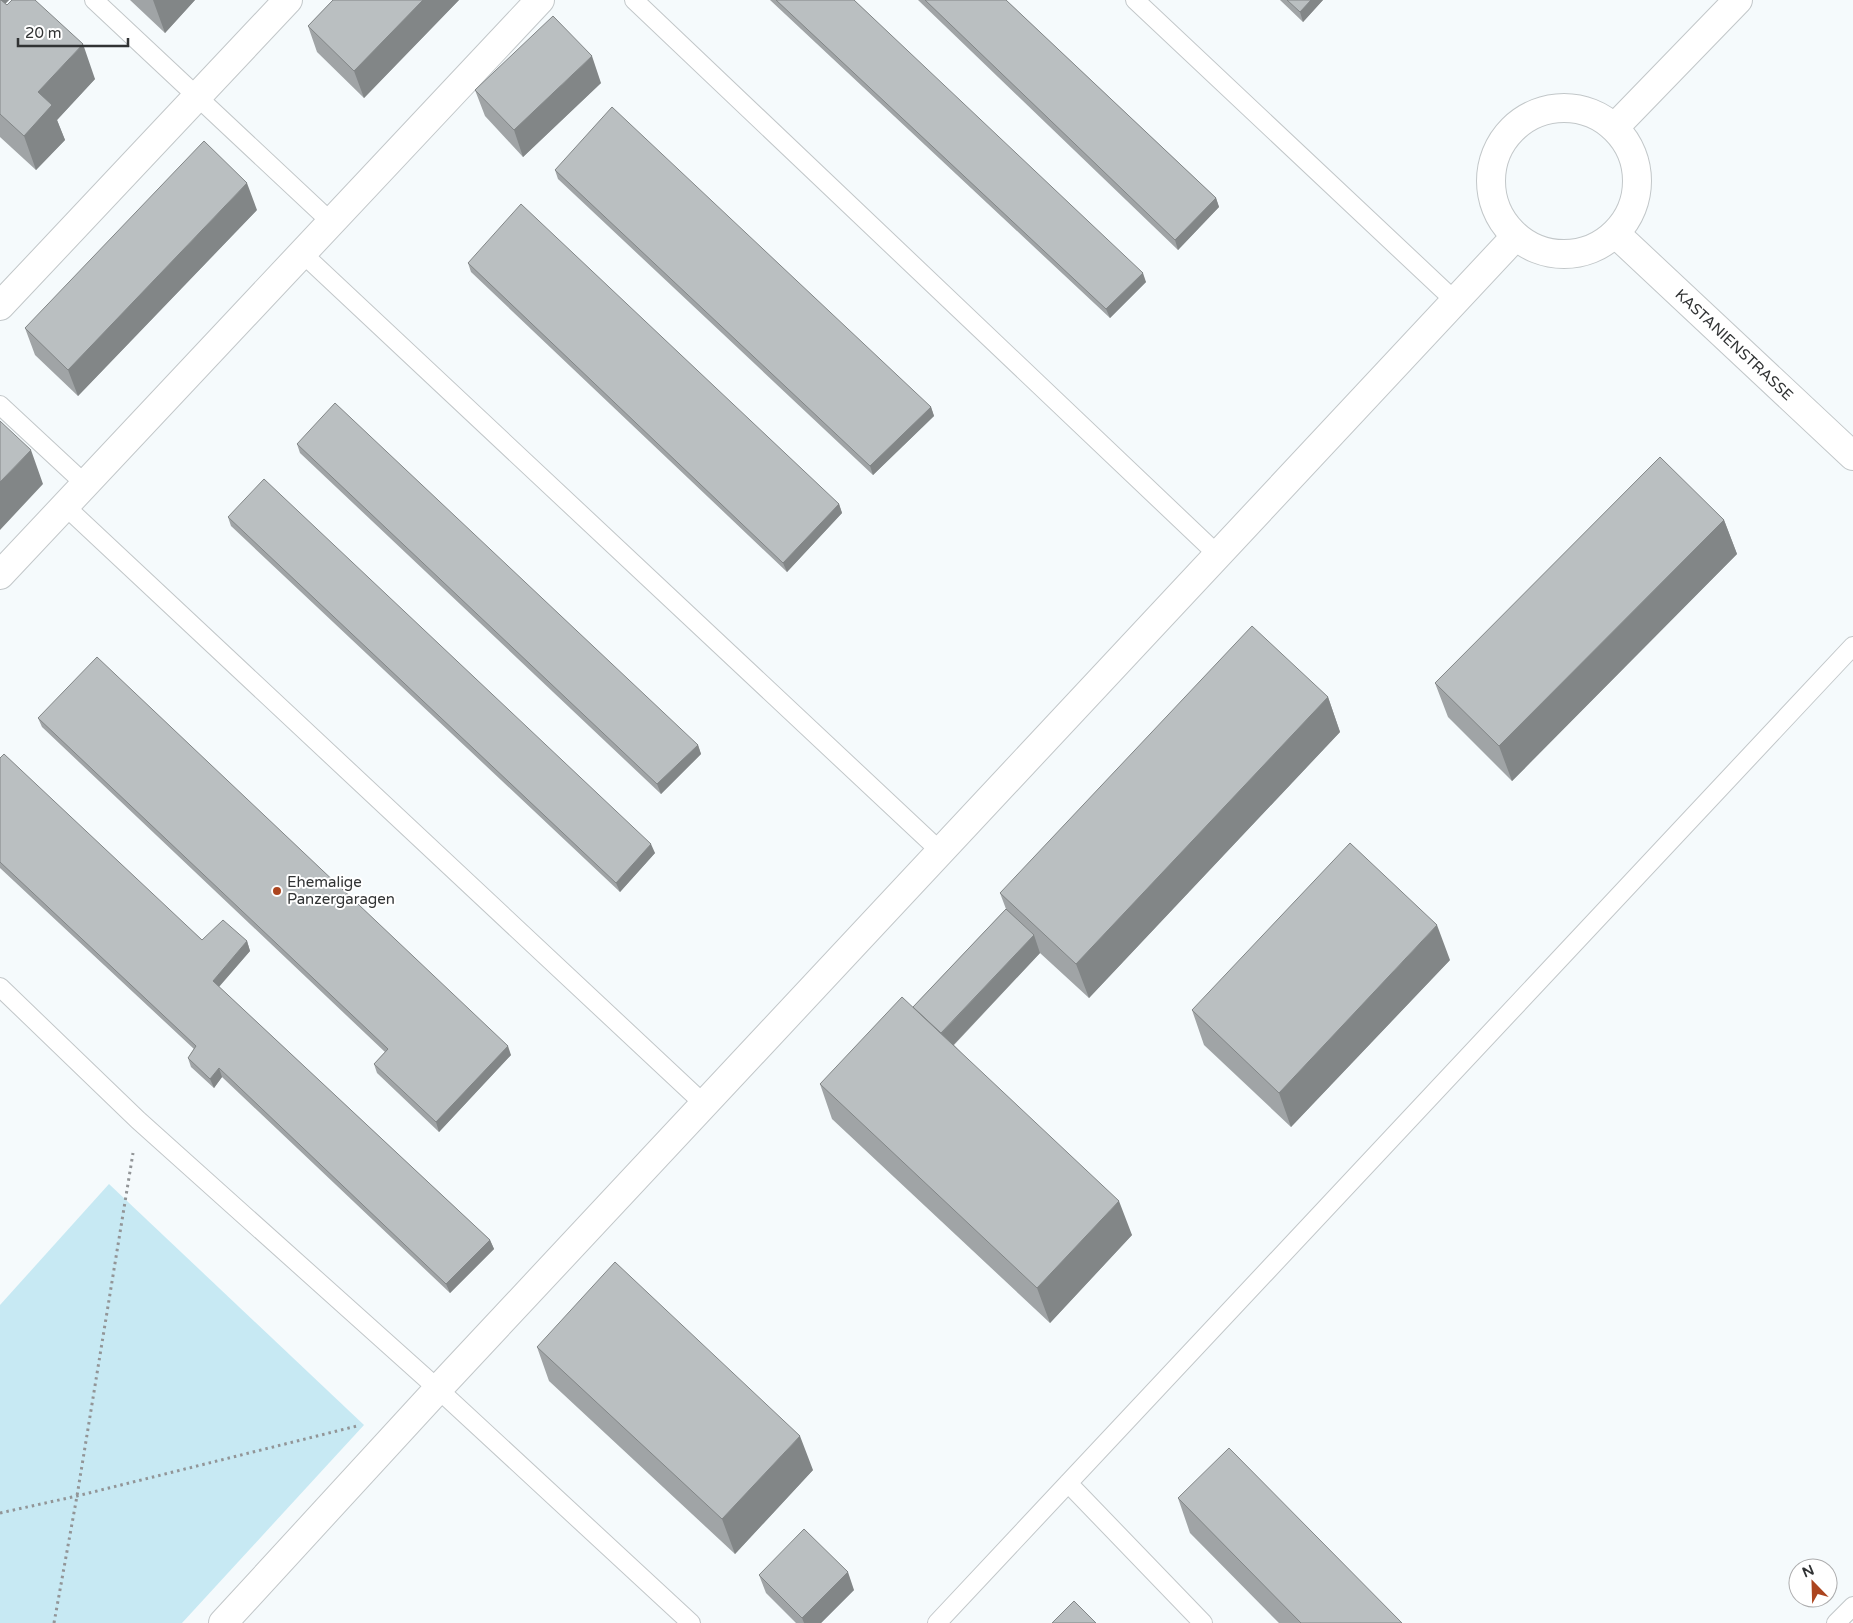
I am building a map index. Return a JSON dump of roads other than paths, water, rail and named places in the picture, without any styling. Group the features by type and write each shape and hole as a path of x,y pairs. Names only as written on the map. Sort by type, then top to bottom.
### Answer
{"street":[{"path":"0,306 288,0"},
{"path":"0,575 540,0"},
{"path":"1615,126 1738,0"},
{"path":"1573,107 1596,114 1615,126 1630,146 1638,168 1638,192 1630,214 1616,234 1593,249 1566,255 1539,250 1515,236 1500,218 1492,197 1490,174 1497,151 1509,131 1527,117 1549,108 1573,107"},
{"name":"KASTANIENSTRASSE","path":"1616,234 1853,456"},
{"path":"223,1623 438,1389 1515,236"}],"lane":[{"path":"94,0 331,222"},
{"path":"634,0 1218,555"},
{"path":"1135,0 1455,301"},
{"path":"302,253 940,851"},
{"path":"0,405 85,484"},
{"path":"65,506 704,1104"},
{"path":"937,1623 1853,646"},
{"path":"0,987 138,1120 438,1389 691,1623"},
{"path":"1068,1483 1203,1623"},
{"path":"1836,1623 1853,1606"}],"place":[{"name":"Ehemalige Panzergaragen","path":"277,891"}]}
